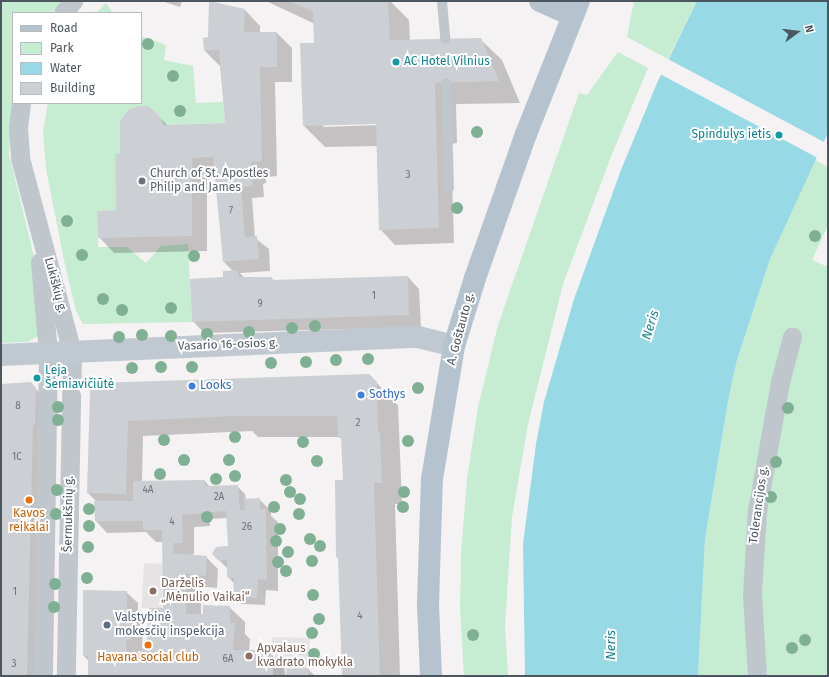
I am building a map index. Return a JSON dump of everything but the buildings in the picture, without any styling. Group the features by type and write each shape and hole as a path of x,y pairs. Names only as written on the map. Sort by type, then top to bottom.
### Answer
{"main road":[{"path":"540,1 576,8"},
{"name":"A. Goštauto g.","path":"431,676 428,604 432,479 454,346 475,278 526,134 576,8"},
{"name":"Vasario 16-osios g.","path":"1,355 418,337 454,346"}],"street":[{"path":"64,12 73,1"},
{"name":"Lukiškių g.","path":"21,104 18,127 20,158 72,352"},
{"name":"Lukiškių g.","path":"36,219 48,353"},
{"name":"Tolerancijos g.","path":"757,676 752,594 755,531 767,448 792,337"},
{"name":"Šermukšnių g.","path":"66,676 72,352"},
{"name":"Šermukšnių g.","path":"43,676 48,353"}],"lane":[{"path":"442,1 445,39"},
{"path":"446,83 449,188"}],"shaded area":[{"name":"Darželis „Mėnulio Vaikai“","path":"144,563 164,564 162,609 142,608"},
{"name":"Apvalaus kvadrato mokykla","path":"272,637 310,638 308,668 287,669 286,676 126,676 127,654 189,649 272,650"}],"green space":[{"path":"1,1 62,1 53,12 12,12 12,104 9,154 35,261 38,336 27,342 1,343"},
{"path":"634,1 697,1 668,59 627,37"},
{"path":"106,3 112,12 97,12"},
{"path":"142,36 166,45 164,60 193,66 196,103 223,102 225,123 164,125 158,114 148,106 138,106 128,110 120,121 120,154 115,154 116,210 97,211 98,247 127,247 146,263 161,246 188,244 192,322 83,324 76,311 65,265 46,169 43,131 48,104 142,104"},
{"path":"618,52 648,68 612,154 563,284 528,424 512,517 505,626 508,676 464,676 460,609 461,553 467,479 478,407 498,325 579,93 587,95"},
{"path":"815,160 828,167 828,225 812,260 828,267 828,676 698,676 705,539 729,396 737,360 770,259"}],"water":[{"name":"Neris","path":"697,1 828,1 828,133 770,259 737,360 729,396 705,539 698,676 525,676 523,544 536,444 544,402 574,299 621,170 657,83"}],"pier":[{"path":"666,58 826,143 818,158 658,73"}],"place":[{"name":"AC Hotel Vilnius","path":"396,62"},
{"name":"Spindulys ietis","path":"779,135"},
{"name":"Church of St. Apostles Philip and James","path":"142,181"},
{"name":"Leja Šemiavičiūtė","path":"37,378"},
{"name":"Looks","path":"192,386"},
{"name":"Sothys","path":"361,395"},
{"name":"Kavos reikalai","path":"29,500"},
{"name":"Darželis „Mėnulio Vaikai“","path":"153,591"},
{"name":"Valstybinė mokesčių inspekcija","path":"107,625"},
{"name":"Havana social club","path":"148,645"},
{"name":"Apvalaus kvadrato mokykla","path":"249,656"}]}
